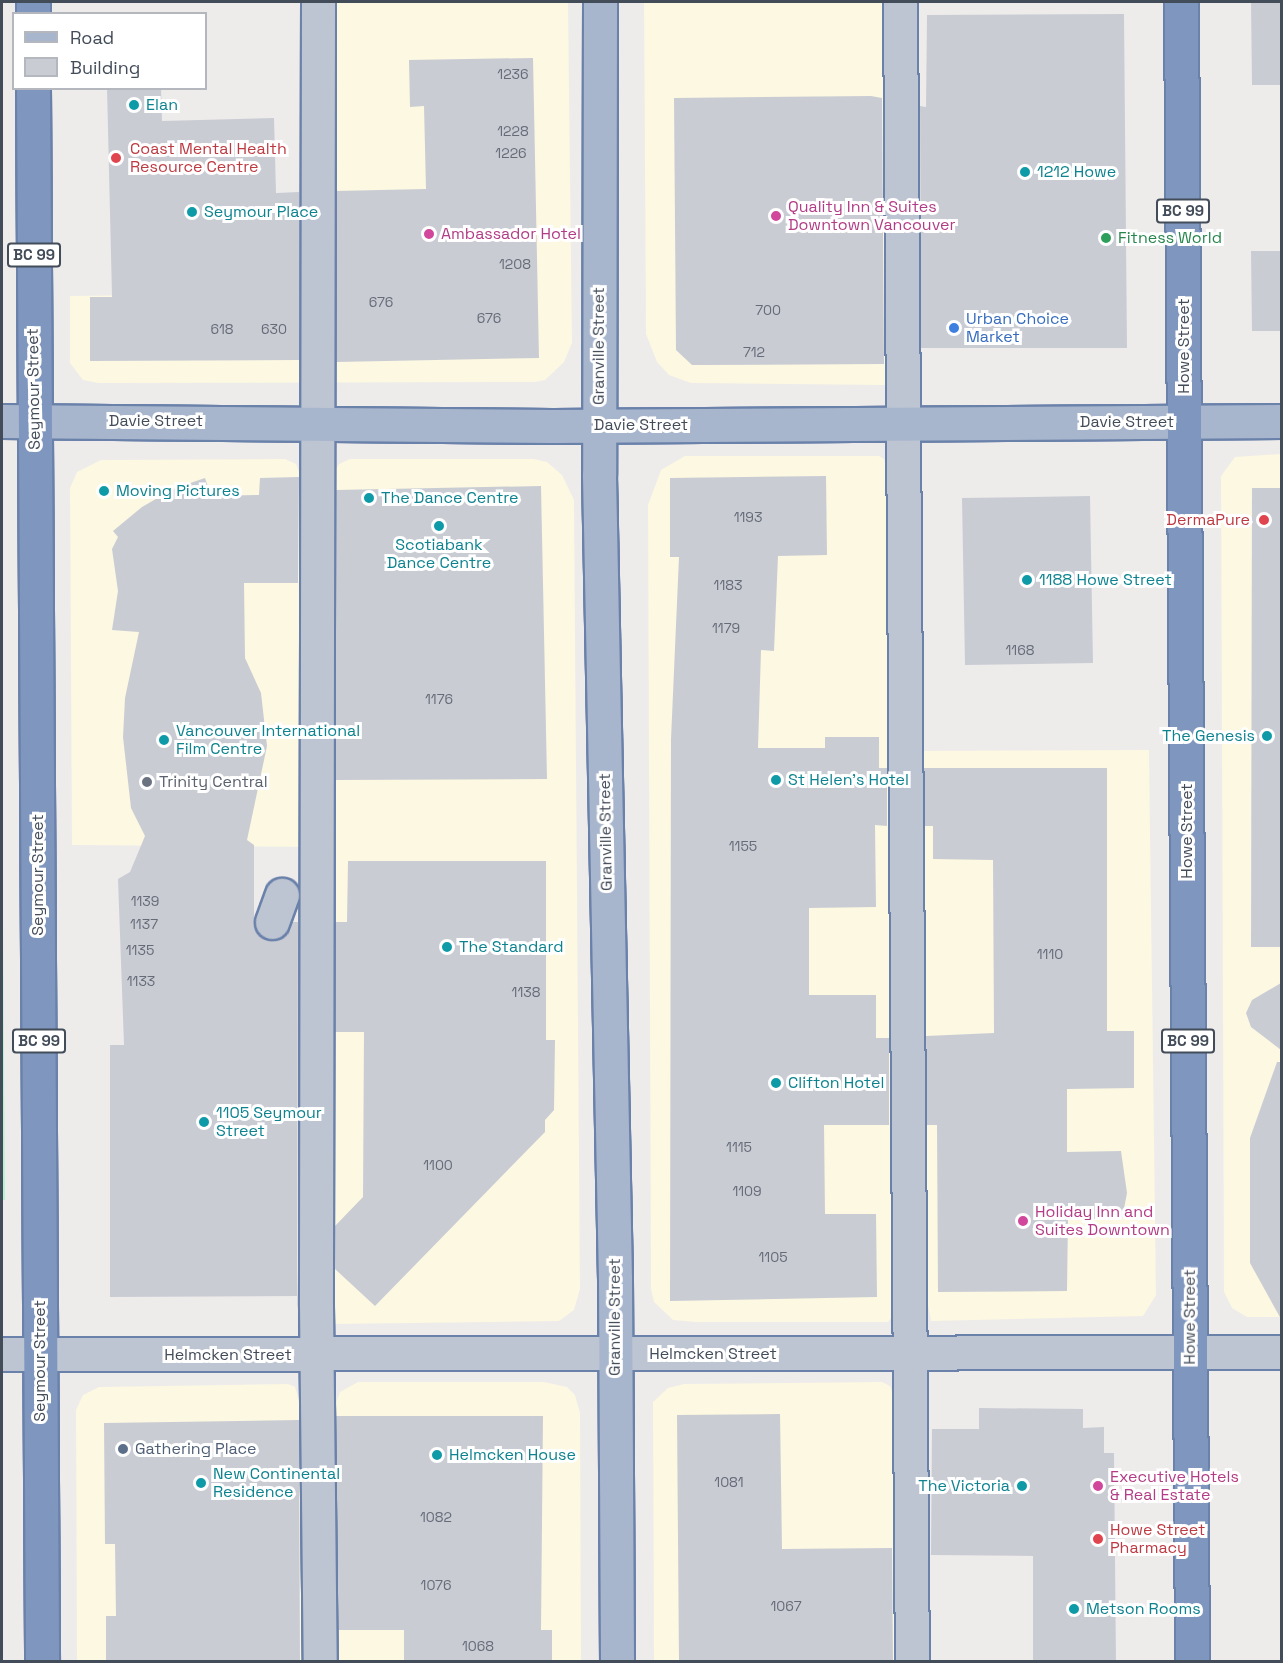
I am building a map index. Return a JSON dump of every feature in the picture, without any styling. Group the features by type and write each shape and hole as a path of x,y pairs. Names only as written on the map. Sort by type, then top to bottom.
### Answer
{"highway":[{"name":"Howe Street","path":"1181,2 1192,1662"},
{"name":"Seymour Street","path":"33,90 42,1662"}],"main road":[{"name":"Granville Street","path":"600,2 599,425 616,1354 617,1662"},
{"name":"Davie Street","path":"2,421 317,421 599,425 903,420 1281,421"}],"street":[{"path":"318,2 316,1355 320,1662"},
{"path":"900,2 912,1662"},
{"name":"Helmcken Street","path":"2,1354 1281,1352"}],"shaded area":[{"path":"318,2 568,2 572,343 564,362 545,380 535,382 98,383 83,380 70,363 70,296 318,293"},
{"path":"644,2 900,2 885,385 691,383 669,375 657,362 646,334"},
{"path":"1281,454 1281,1317 1247,1317 1232,1308 1224,1292 1221,476 1235,457"},
{"path":"685,456 879,456 884,459 889,476 905,751 1149,750 1156,1295 1143,1316 931,1321 927,1300 897,1299 895,1313 888,1322 696,1322 673,1320 654,1302 651,1289 648,505 661,470"},
{"path":"285,459 296,464 301,477 330,478 339,464 350,459 534,459 547,462 562,475 574,500 580,1289 574,1310 559,1321 331,1324 317,847 72,845 70,488 77,472 101,460"},
{"path":"358,1382 544,1382 567,1387 575,1395 580,1413 581,1661 77,1662 76,1410 83,1395 99,1387 288,1384 295,1387 302,1409 334,1409 340,1392"},
{"path":"882,1382 890,1386 895,1399 912,1661 654,1661 653,1402 668,1388 684,1384"}],"green space":[{"path":"2,791 5,1200 2,1200"}],"building":[{"path":"1251,2 1281,2 1281,85 1252,85"},
{"name":"1212 Howe","path":"1124,14 1127,348 921,348 920,106 926,107 927,15"},
{"path":"533,58 539,358 336,362 336,191 426,189 424,106 410,107 409,60"},
{"name":"Seymour Place","path":"107,90 161,90 162,121 274,118 276,193 299,192 299,360 90,361 90,297 112,297"},
{"path":"871,96 882,98 884,364 692,365 676,350 674,98"},
{"path":"1251,251 1281,251 1281,331 1252,331"},
{"path":"826,476 827,555 778,556 774,651 761,650 758,748 825,748 825,737 879,737 879,768 887,768 887,826 875,825 876,907 809,908 809,995 876,995 876,1038 889,1038 889,1125 824,1125 825,1214 876,1214 877,1297 670,1301 671,739 679,557 670,557 670,478"},
{"path":"299,477 298,583 244,583 245,658 261,693 267,746 247,840 254,845 254,925 258,934 275,940 284,936 292,922 298,922 297,1296 110,1297 110,1045 124,1045 118,879 130,872 145,836 131,808 123,737 125,698 139,632 112,630 118,591 112,549 118,537 113,531 142,507 173,489 205,478 211,496 259,495 260,478"},
{"path":"541,486 547,779 336,780 336,490"},
{"name":"The Genesis","path":"1252,488 1281,488 1281,947 1251,947"},
{"name":"1188 Howe Street","path":"1090,496 1093,663 965,665 962,498"},
{"path":"924,768 1107,768 1107,1031 1134,1031 1134,1088 1067,1089 1067,1152 1121,1151 1127,1193 1122,1219 1068,1219 1067,1291 938,1292 937,1125 927,1125 926,1036 994,1033 993,860 933,859 933,826 925,826"},
{"path":"348,861 546,861 546,1040 555,1040 554,1110 545,1120 545,1132 375,1306 335,1269 335,1226 363,1197 364,1032 335,1032 335,922 347,922"},
{"path":"1281,983 1281,1050 1251,1027 1246,1013 1252,1000"},
{"path":"1277,1062 1281,1062 1281,1319 1250,1263 1250,1138"},
{"name":"The Victoria","path":"979,1408 1083,1409 1083,1428 1104,1427 1104,1453 1114,1453 1116,1662 1033,1662 1033,1556 931,1555 932,1429 979,1429"},
{"path":"780,1414 782,1549 892,1548 893,1662 679,1662 677,1415"},
{"path":"336,1416 543,1416 541,1630 552,1630 552,1662 404,1662 404,1630 338,1630"},
{"name":"New Continental Residence","path":"299,1420 300,1662 106,1662 106,1616 116,1616 115,1544 105,1544 104,1423"}],"place":[{"name":"Elan","path":"134,105"},
{"name":"Coast Mental Health Resource Centre","path":"116,158"},
{"name":"1212 Howe","path":"1025,172"},
{"name":"Seymour Place","path":"192,212"},
{"name":"Quality Inn & Suites Downtown Vancouver","path":"776,216"},
{"name":"Ambassador Hotel","path":"429,234"},
{"name":"Fitness World","path":"1106,238"},
{"name":"Urban Choice Market","path":"954,328"},
{"name":"Moving Pictures","path":"104,491"},
{"name":"The Dance Centre","path":"369,498"},
{"name":"DermaPure","path":"1264,520"},
{"name":"Scotiabank Dance Centre","path":"439,526"},
{"name":"1188 Howe Street","path":"1027,580"},
{"name":"The Genesis","path":"1267,736"},
{"name":"Vancouver International Film Centre","path":"164,740"},
{"name":"St Helen's Hotel","path":"776,780"},
{"name":"Trinity Central","path":"147,782"},
{"name":"The Standard","path":"447,947"},
{"name":"Clifton Hotel","path":"776,1083"},
{"name":"1105 Seymour Street","path":"204,1122"},
{"name":"Holiday Inn and Suites Downtown","path":"1023,1221"},
{"name":"Gathering Place","path":"123,1449"},
{"name":"Helmcken House","path":"437,1455"},
{"name":"New Continental Residence","path":"201,1483"},
{"name":"The Victoria","path":"1022,1486"},
{"name":"Executive Hotels & Real Estate","path":"1098,1486"},
{"name":"Howe Street Pharmacy","path":"1098,1539"},
{"name":"Metson Rooms","path":"1074,1609"}]}
